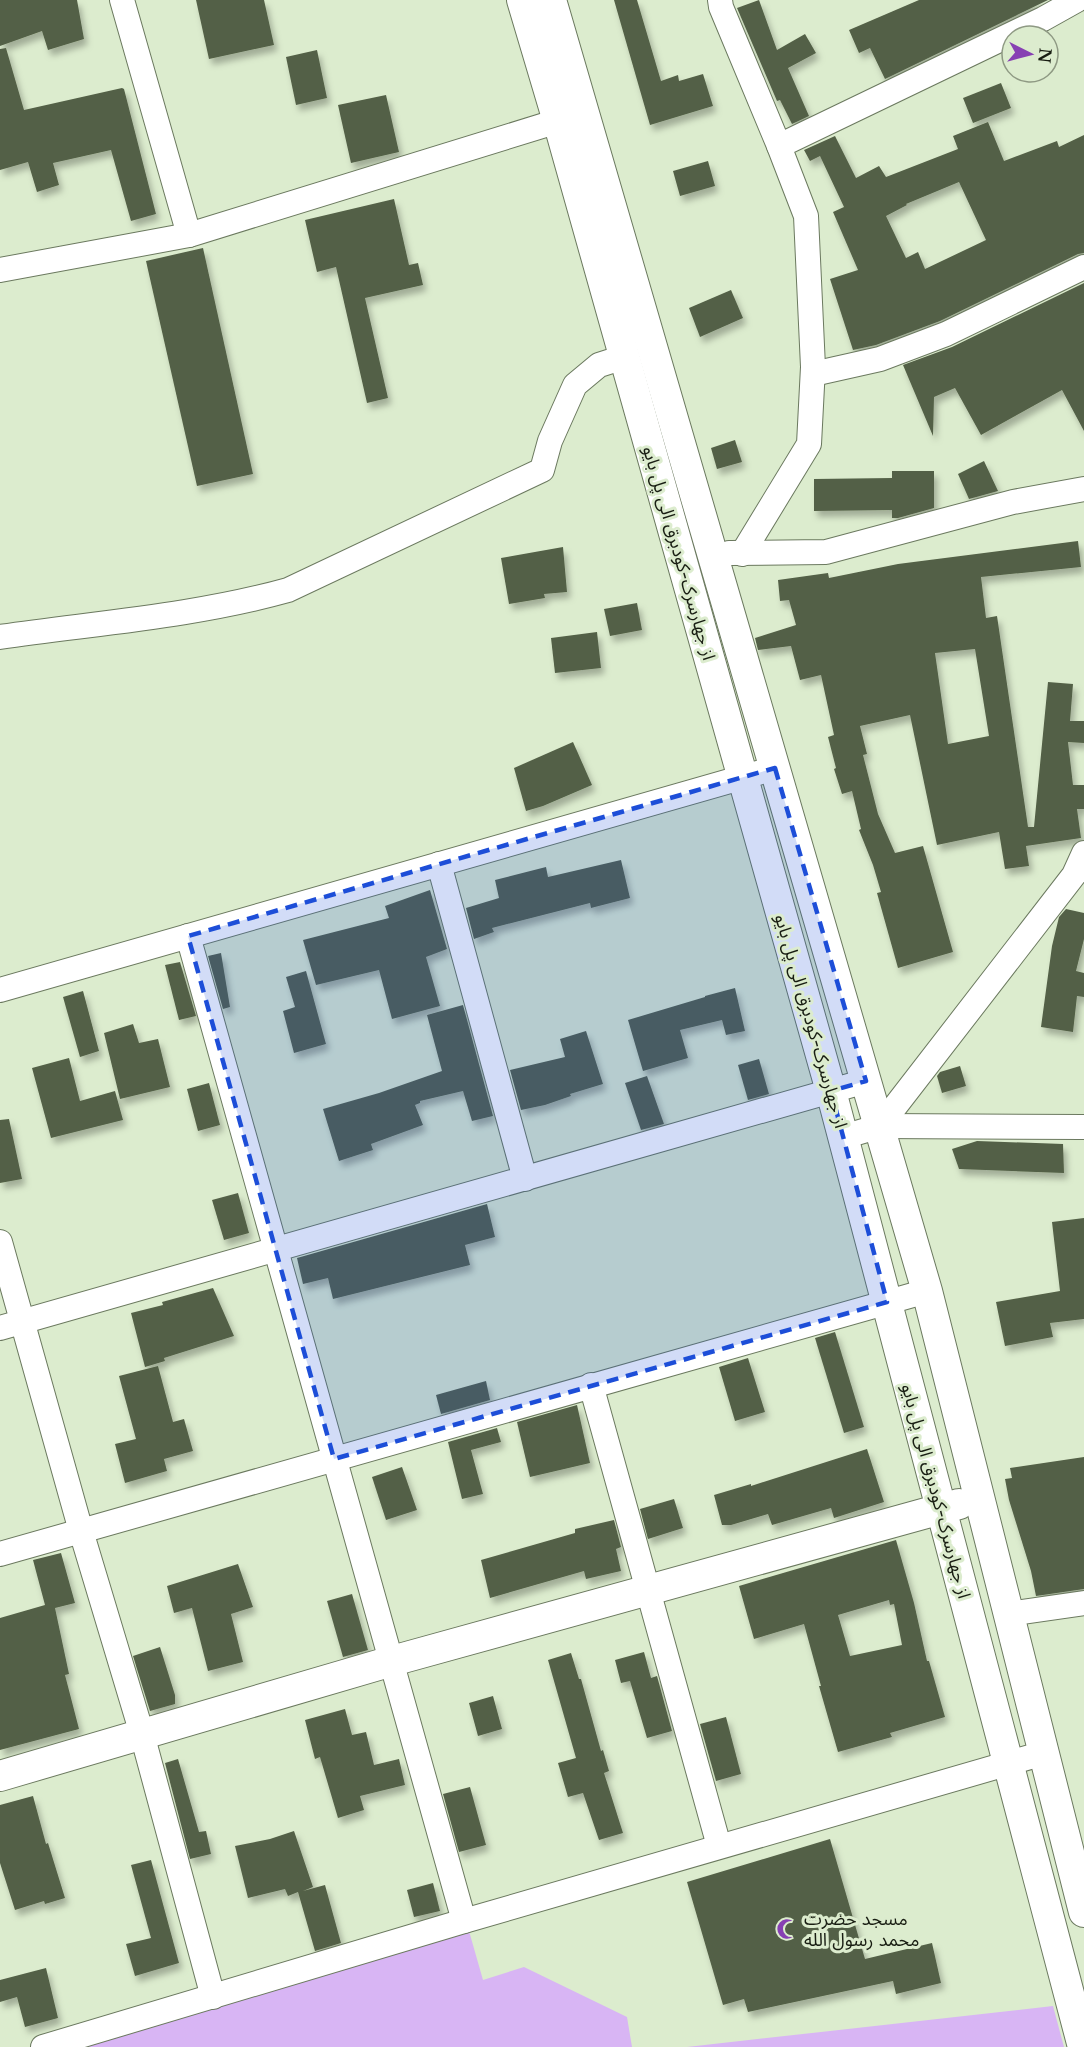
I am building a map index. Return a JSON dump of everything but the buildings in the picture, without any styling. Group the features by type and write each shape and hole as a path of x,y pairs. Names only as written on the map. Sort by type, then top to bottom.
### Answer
{"street":[{"path":"122,0 189,235"},
{"name":"از جهارسرک-کودبرق الی پل بایو","path":"522,0 831,1091 1083,2047"},
{"name":"از جهارسرک-کودبرق الی پل بایو","path":"551,0 927,1291 1084,1912"},
{"path":"779,146 1043,19 1077,0"},
{"path":"726,2 806,216 813,374 809,444 742,554"},
{"path":"0,270 189,235 558,121"},
{"path":"813,374 880,358 946,334 1084,267"},
{"path":"0,637 203,609 288,590 542,470 550,441 575,385 598,365 624,357"},
{"path":"712,552 742,554 826,552 1013,502 1084,489"},
{"path":"0,990 775,768"},
{"path":"880,1126 1074,875 1084,853"},
{"path":"438,864 525,1179"},
{"path":"188,936 464,1922"},
{"path":"11,1325 866,1081"},
{"path":"843,1137 880,1126 1084,1127"},
{"path":"0,1242 11,1325 81,1531 142,1734 213,1997"},
{"path":"0,1554 927,1291"},
{"path":"591,1385 719,1846"},
{"path":"0,1776 392,1660 980,1498"},
{"path":"1009,1614 1084,1603"},
{"path":"43,2047 719,1846 1044,1753"}],"highlighted area":[{"path":"775,768 866,1081 831,1091 887,1302 334,1459 188,936"}],"shaded area":[{"path":"469,1931 483,1980 524,1967 627,2017 632,2047 69,2047"},
{"path":"1053,2006 1064,2047 687,2047"}],"place":[{"name":"مسجد حضرت محمد رسول الله","path":"787,1929"}]}
